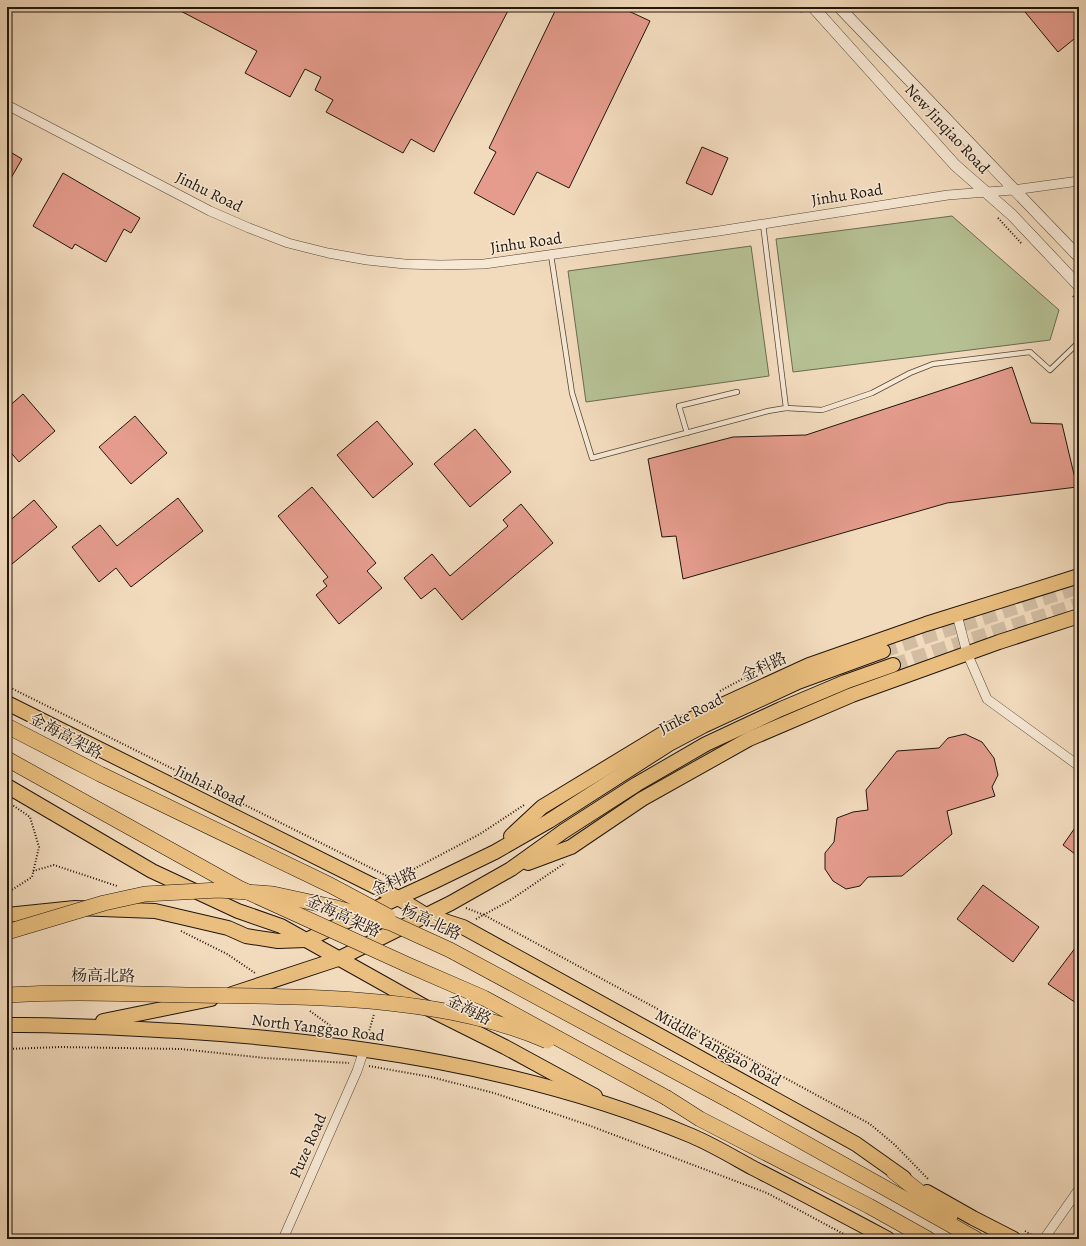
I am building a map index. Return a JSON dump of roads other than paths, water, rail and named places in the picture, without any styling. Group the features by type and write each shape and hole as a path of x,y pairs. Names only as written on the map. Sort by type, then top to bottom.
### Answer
{"highway":[{"name":"金海高架路","path":"7,726 100,774 330,885 450,950"},
{"name":"金海高架路","path":"7,759 239,888 408,966 484,998 667,1098"},
{"name":"杨高北路","path":"7,932 104,903 145,894 219,890 273,894 333,907 391,923 450,950 732,1102 976,1239"},
{"name":"杨高北路","path":"7,995 45,993 290,997 397,1004 457,1014 507,1026 569,1051 667,1098"},
{"path":"667,1098 700,1119 869,1206 928,1239"},
{"path":"894,1172 979,1239"}],"main road":[{"name":"金科路","path":"495,852 542,807 672,728 809,665 1079,576"},
{"path":"80,1025 149,1013 236,993 338,959 426,915 510,869 571,847 642,799 749,739 852,695 968,653 1079,616"},
{"name":"Jinke Road","path":"549,821 638,763 703,726 798,682 883,651"},
{"name":"Jinke Road","path":"510,869 564,831 637,784 706,744 788,706 845,682 893,665"},
{"name":"Jinhai Road","path":"7,703 398,898"},
{"path":"7,786 152,871 238,911 281,926 306,940"},
{"name":"金科路","path":"306,940 495,852 549,821"},
{"name":"Middle Yanggao Road","path":"398,898 426,915 463,927 856,1144 894,1172 973,1218 1014,1239"},
{"path":"7,915 75,908 154,911 228,928 246,936 278,941 306,940"},
{"name":"金海路","path":"306,940 338,959 618,1108"},
{"name":"North Yanggao Road","path":"7,1025 80,1025 227,1035 364,1050 430,1061 535,1084 618,1108"},
{"path":"618,1108 694,1137 888,1239"}],"street":[{"name":"New Jinqiao Road","path":"813,7 955,165 1012,215 1079,286"},
{"name":"New Jinqiao Road","path":"838,7 1079,257"},
{"name":"Jinhu Road","path":"7,105 210,211 288,242 328,253 367,260 405,264 484,264 763,224 948,195 1013,190 1079,181"},
{"path":"957,615 968,653 987,699 1079,766"},
{"name":"Puze Road","path":"283,1239 364,1050"},
{"path":"1044,1239 1079,1189"}],"lane":[{"path":"763,224 786,408"},
{"path":"551,255 572,393 592,458 768,411 786,408 822,410 872,393 910,372 933,364 1030,352 1050,370 1079,342"},
{"path":"687,433 679,406 737,392"}],"tunnel":[{"path":"883,651 1079,587"},
{"path":"893,665 1079,604"}]}
